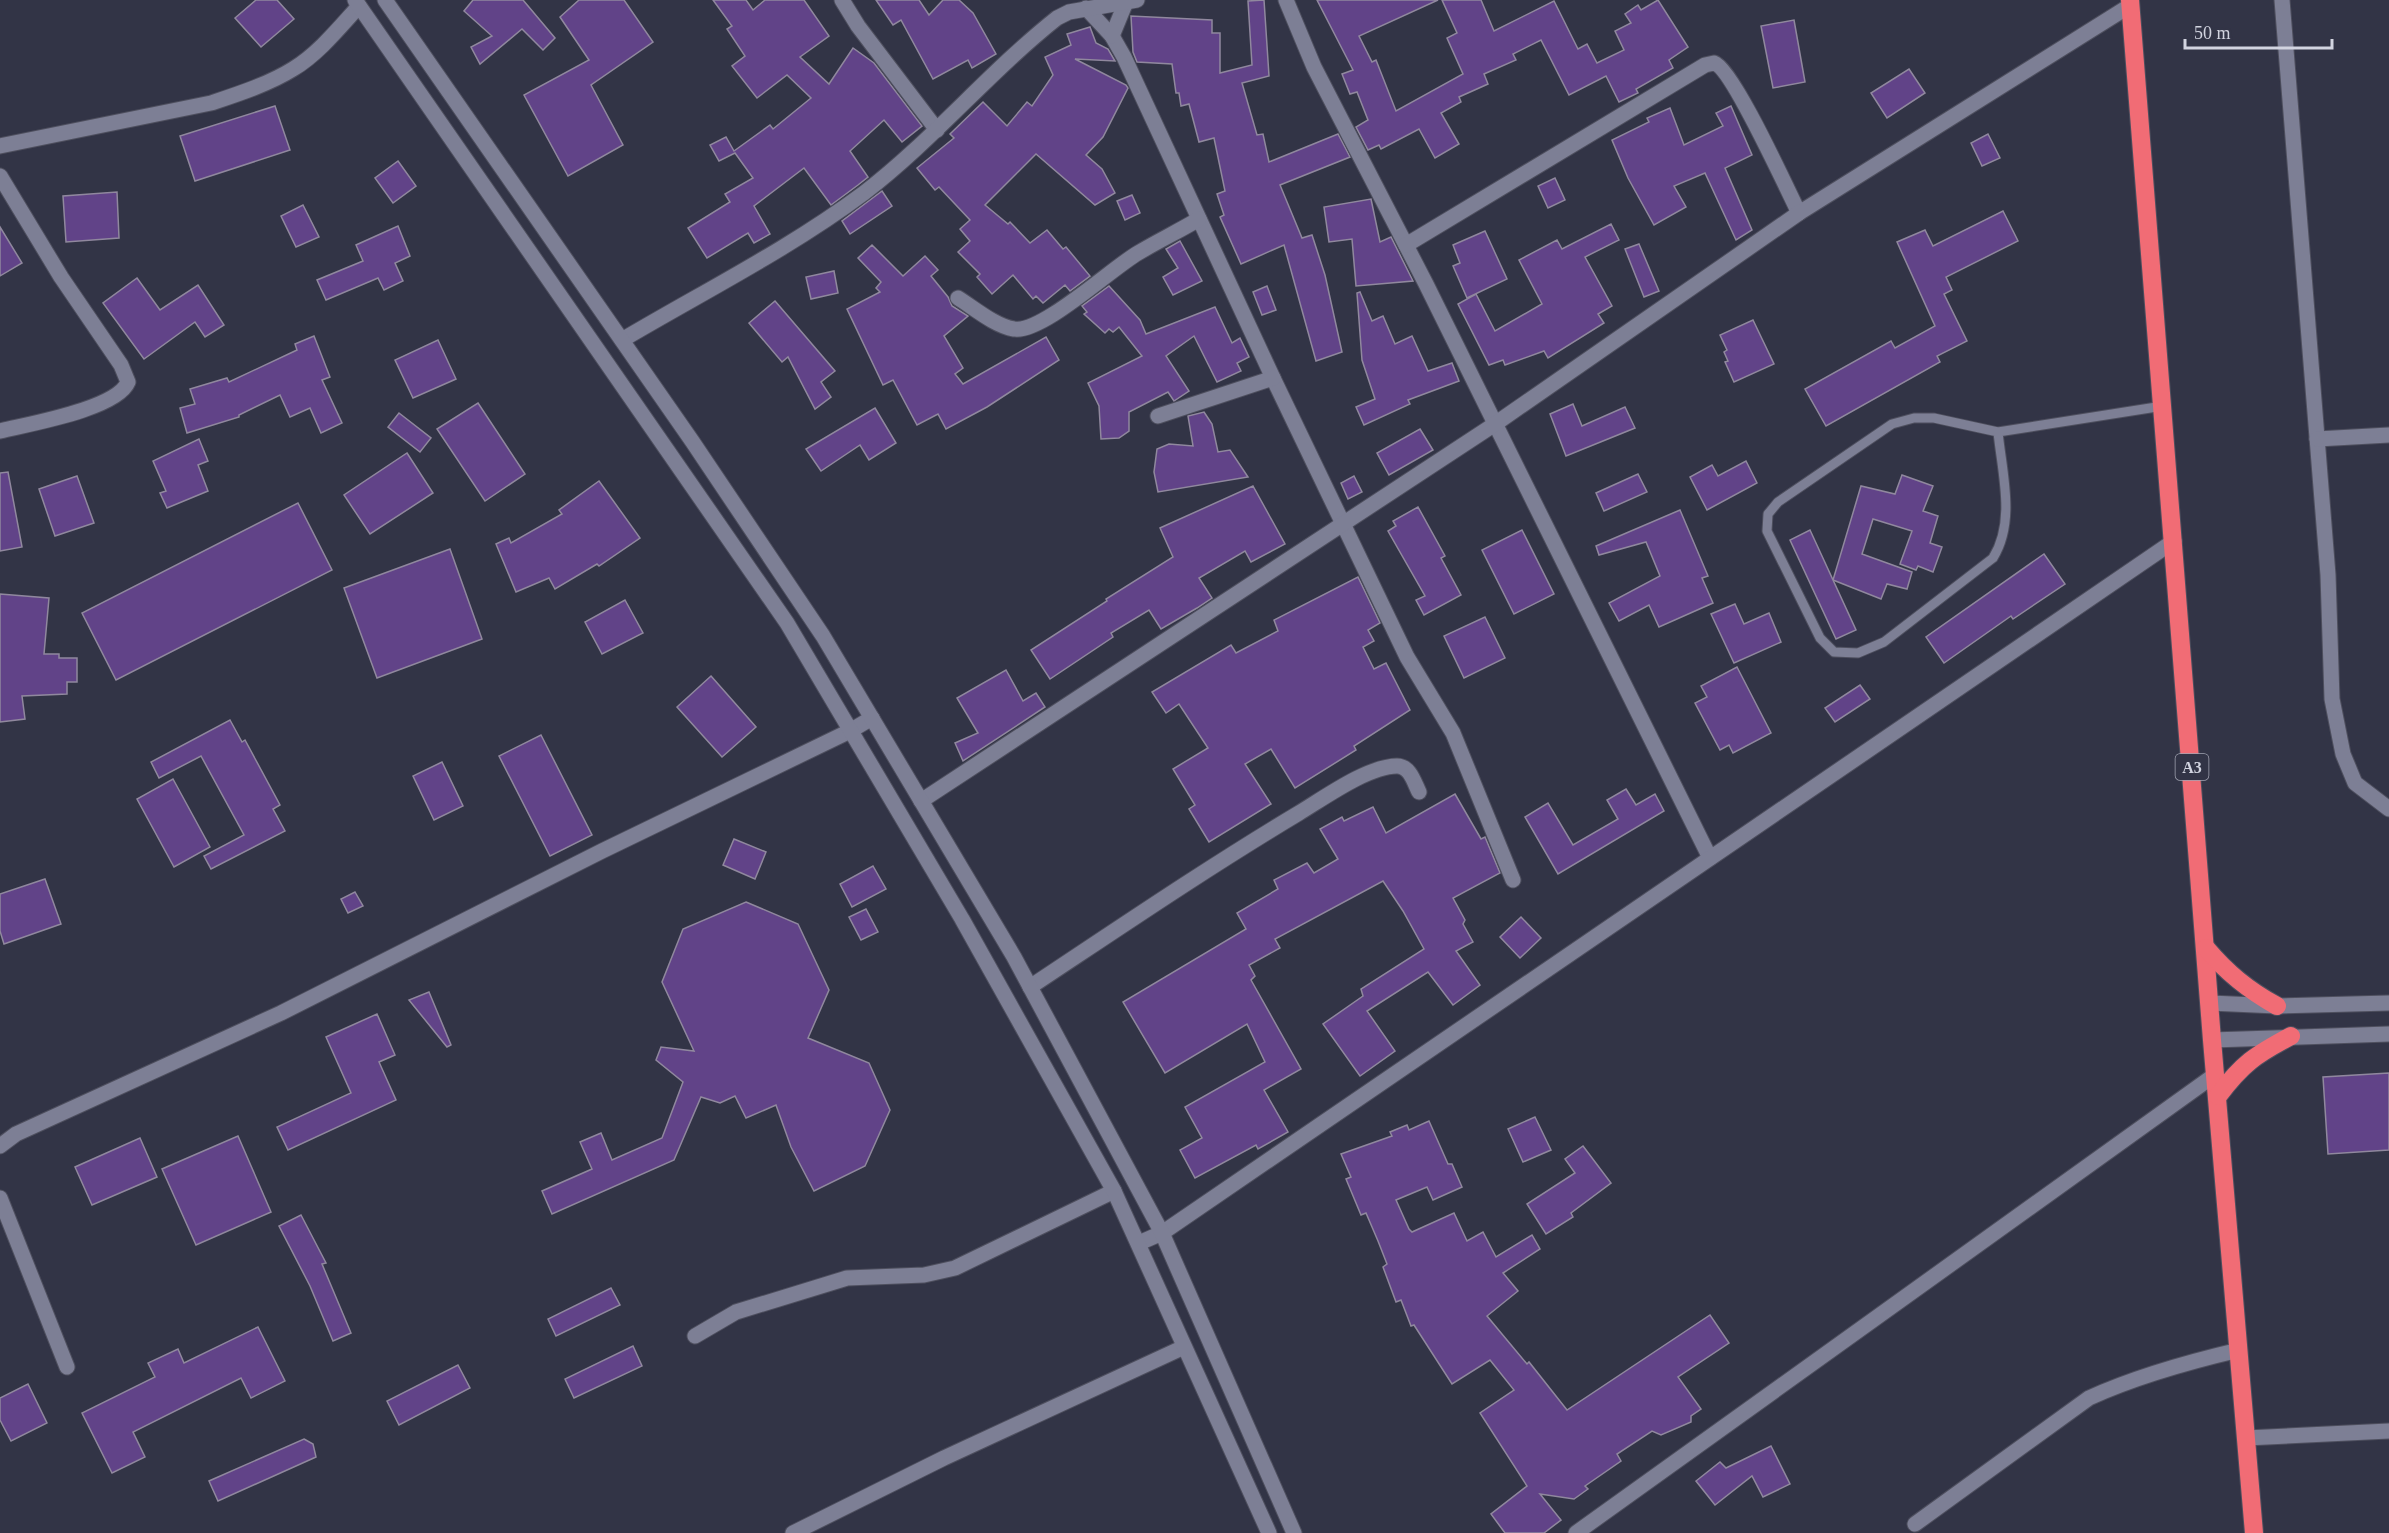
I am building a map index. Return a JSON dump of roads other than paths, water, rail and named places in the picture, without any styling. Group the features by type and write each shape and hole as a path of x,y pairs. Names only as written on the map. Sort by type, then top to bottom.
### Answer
{"highway":[{"name":"A3","path":"2130,3 2212,1040 2254,1533"},
{"path":"2206,948 2234,978 2277,1006"},
{"path":"2218,1096 2237,1071 2254,1056 2291,1036"}],"street":[{"path":"385,0 622,340 823,636 872,718 1030,987 1162,1233 1294,1533"},
{"path":"842,0 858,26 937,130"},
{"path":"1286,0 1314,67 1406,244 1710,858"},
{"path":"2282,0 2328,575 2332,699 2343,754 2355,783 2389,808"},
{"path":"622,340 804,233 864,192 937,130 1070,6 1086,8 1131,1"},
{"path":"1112,36 1131,1"},
{"path":"0,146 162,111 212,103 235,95 291,70 328,39 357,3 787,623 962,919 1114,1191 1269,1533"},
{"path":"921,801 1494,424 1799,213 2130,3"},
{"path":"1086,8 1112,36 1407,657 1453,733 1513,880"},
{"path":"1406,244 1706,65 1714,63 1725,70 1799,213"},
{"path":"0,176 61,277 121,365 128,382 125,389 96,405 0,431"},
{"path":"958,298 1000,324 1014,330 1026,329 1055,314 1139,252 1199,219"},
{"path":"1158,416 1273,378"},
{"path":"2317,440 2389,435"},
{"path":"1139,1243 1162,1233 2174,541"},
{"path":"0,1146 16,1134 281,1013 591,857 850,731 872,718"},
{"path":"1030,987 1218,861 1339,789 1383,768 1400,766 1409,771 1419,792"},
{"path":"2210,1003 2277,1006 2389,1002"},
{"path":"2212,1040 2389,1034"},
{"path":"1576,1533 2216,1074"},
{"path":"695,1336 736,1312 847,1278 924,1275 955,1268 1114,1191"},
{"path":"0,1198 67,1367"},
{"path":"793,1533 815,1528 944,1458 1184,1347"},
{"path":"1915,1524 2089,1398 2120,1384 2195,1360 2239,1350"},
{"path":"2246,1438 2389,1431"}],"lane":[{"path":"1998,432 2006,521 2002,542 1993,558 1884,642 1858,653 1834,652 1820,638 1767,531 1768,514 1778,502 1892,424 1914,418 1934,418 1998,432 2163,406"}]}
